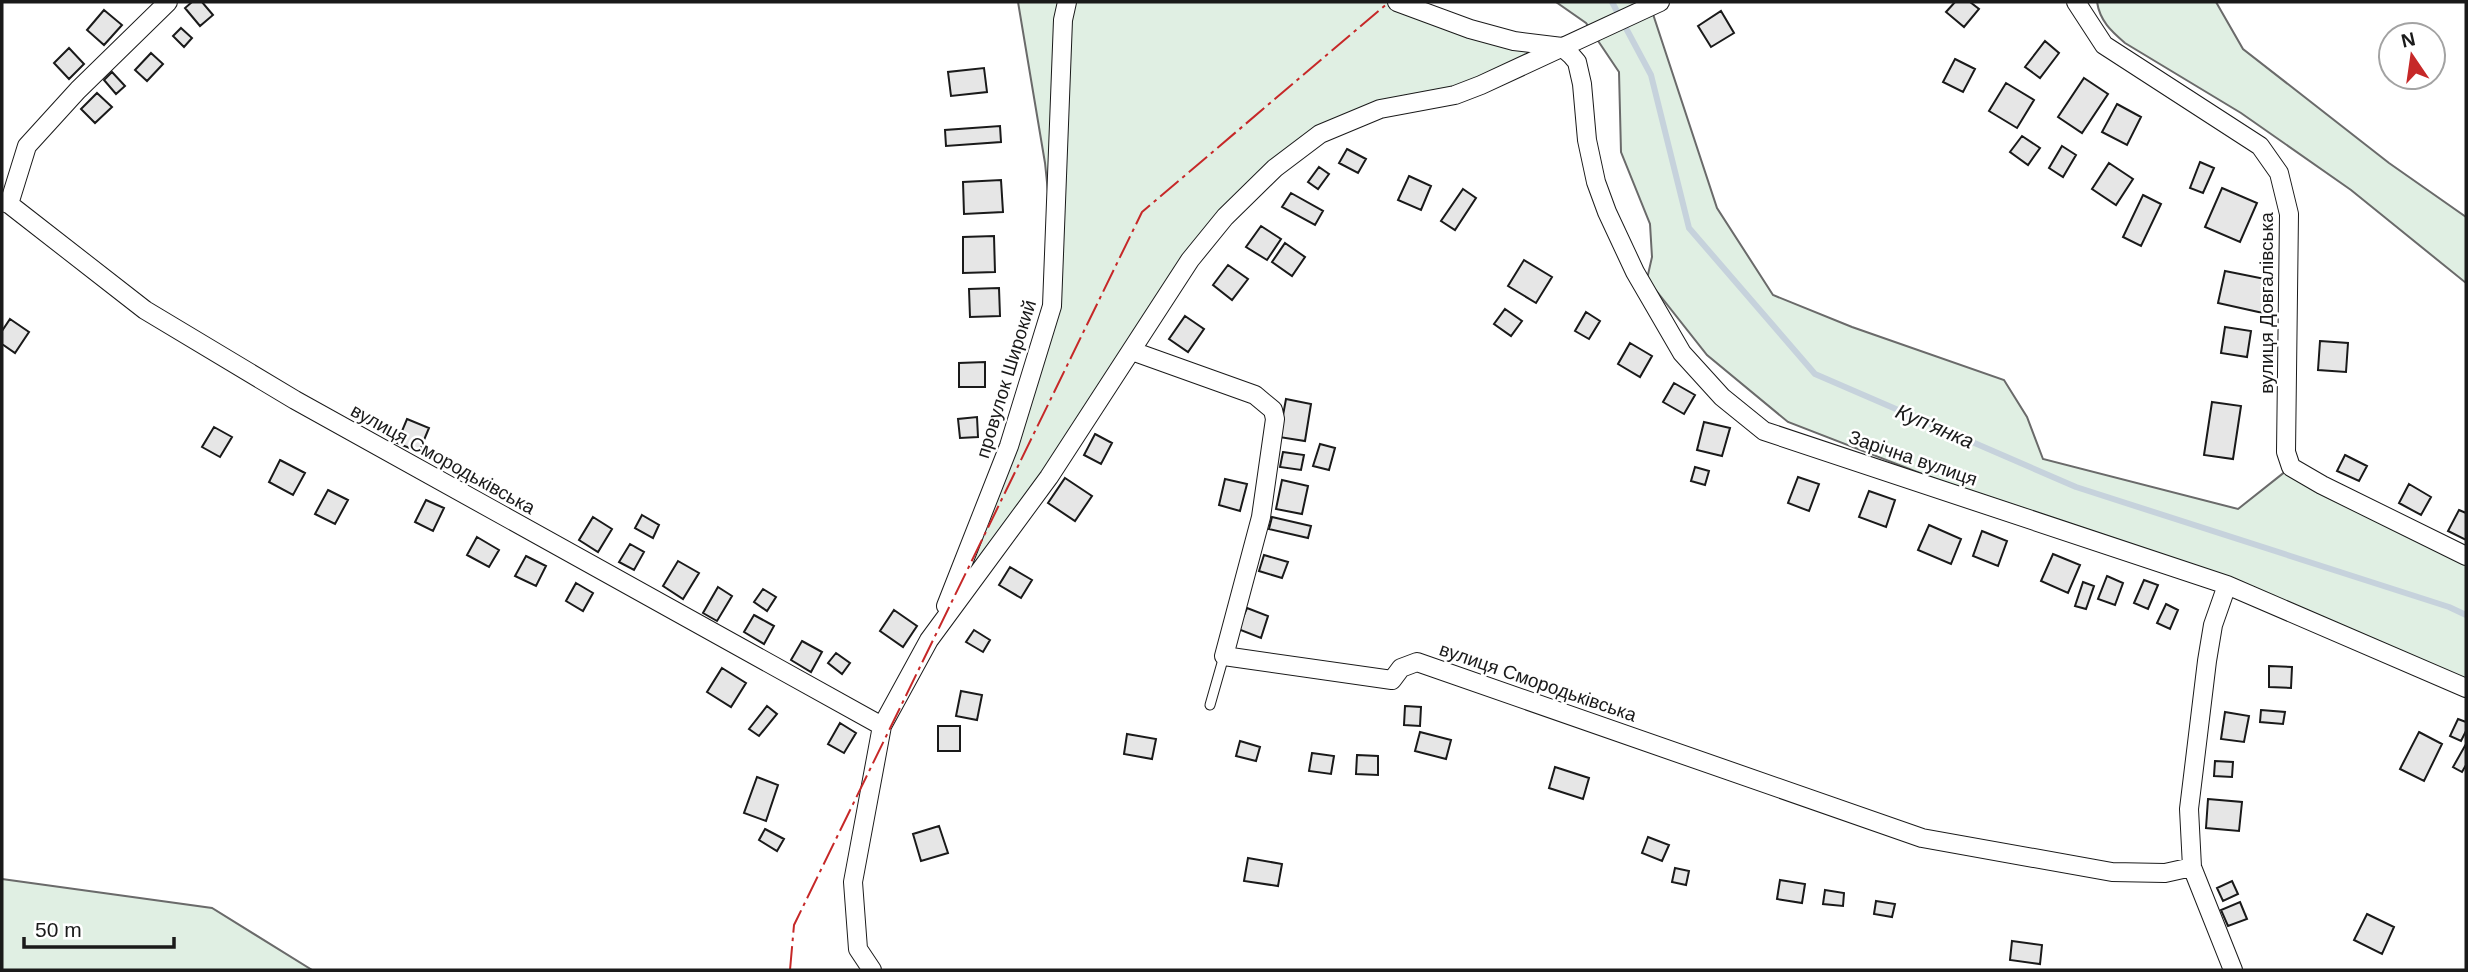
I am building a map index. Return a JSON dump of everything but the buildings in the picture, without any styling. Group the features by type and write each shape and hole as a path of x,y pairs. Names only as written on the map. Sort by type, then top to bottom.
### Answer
{"street":[{"path":"5,203 27,146 78,90 168,2"},
{"name":"провулок Широкий","path":"935,631 1009,446 1052,306 1063,20 1067,2"},
{"path":"1397,2 1492,35 1514,41 1562,47"},
{"path":"872,970 858,948 853,882 882,726 935,631 1049,477 1190,260 1225,217 1275,168 1320,134 1380,108 1455,95 1660,2"},
{"name":"вулиця Довгалівська","path":"2076,2 2104,45 2260,146 2279,173 2289,214 2286,452 2291,467 2466,556"},
{"name":"Зарічна вулиця","path":"1562,47 1577,62 1582,84 1587,140 1596,182 1635,272 1682,353 1722,397 1764,431 2227,585 2466,688"},
{"name":"вулиця Смородьківська","path":"5,203 145,310 283,393 882,726"},
{"path":"1132,351 1255,395 1273,410 1275,419 1261,517 1224,656"},
{"path":"2227,585 2213,625 2189,810 2192,867 2233,970"},
{"name":"вулиця Смородьківська","path":"1224,656 1392,680 1401,668 1417,662 1922,838 2112,872 2165,873 2192,867"}],"lane":[{"path":"1210,705 1224,656"}],"green space":[{"path":"1018,2 1406,2 1562,47 1481,85 1348,121 1225,217 935,631 1049,315 1054,250 1045,163"},
{"path":"1556,2 1649,2 1717,208 1773,295 1852,327 2004,380 2027,417 2043,459 2238,509 2291,467 2466,556 2466,690 2385,653 1788,422 1707,355 1647,279 1652,257 1650,224 1621,152 1619,72 1586,23"},
{"path":"2097,2 2216,2 2243,49 2389,163 2466,217 2466,283 2351,190 2241,113 2125,43 2107,25"},
{"path":"2,879 212,908 312,970 2,970"}],"waterway":[{"name":"Куп'янка","path":"1612,2 1651,75 1689,228 1815,374 2076,487 2449,607 2466,615"}],"power":[{"path":"790,970 794,925 1142,212 1389,2"}]}
